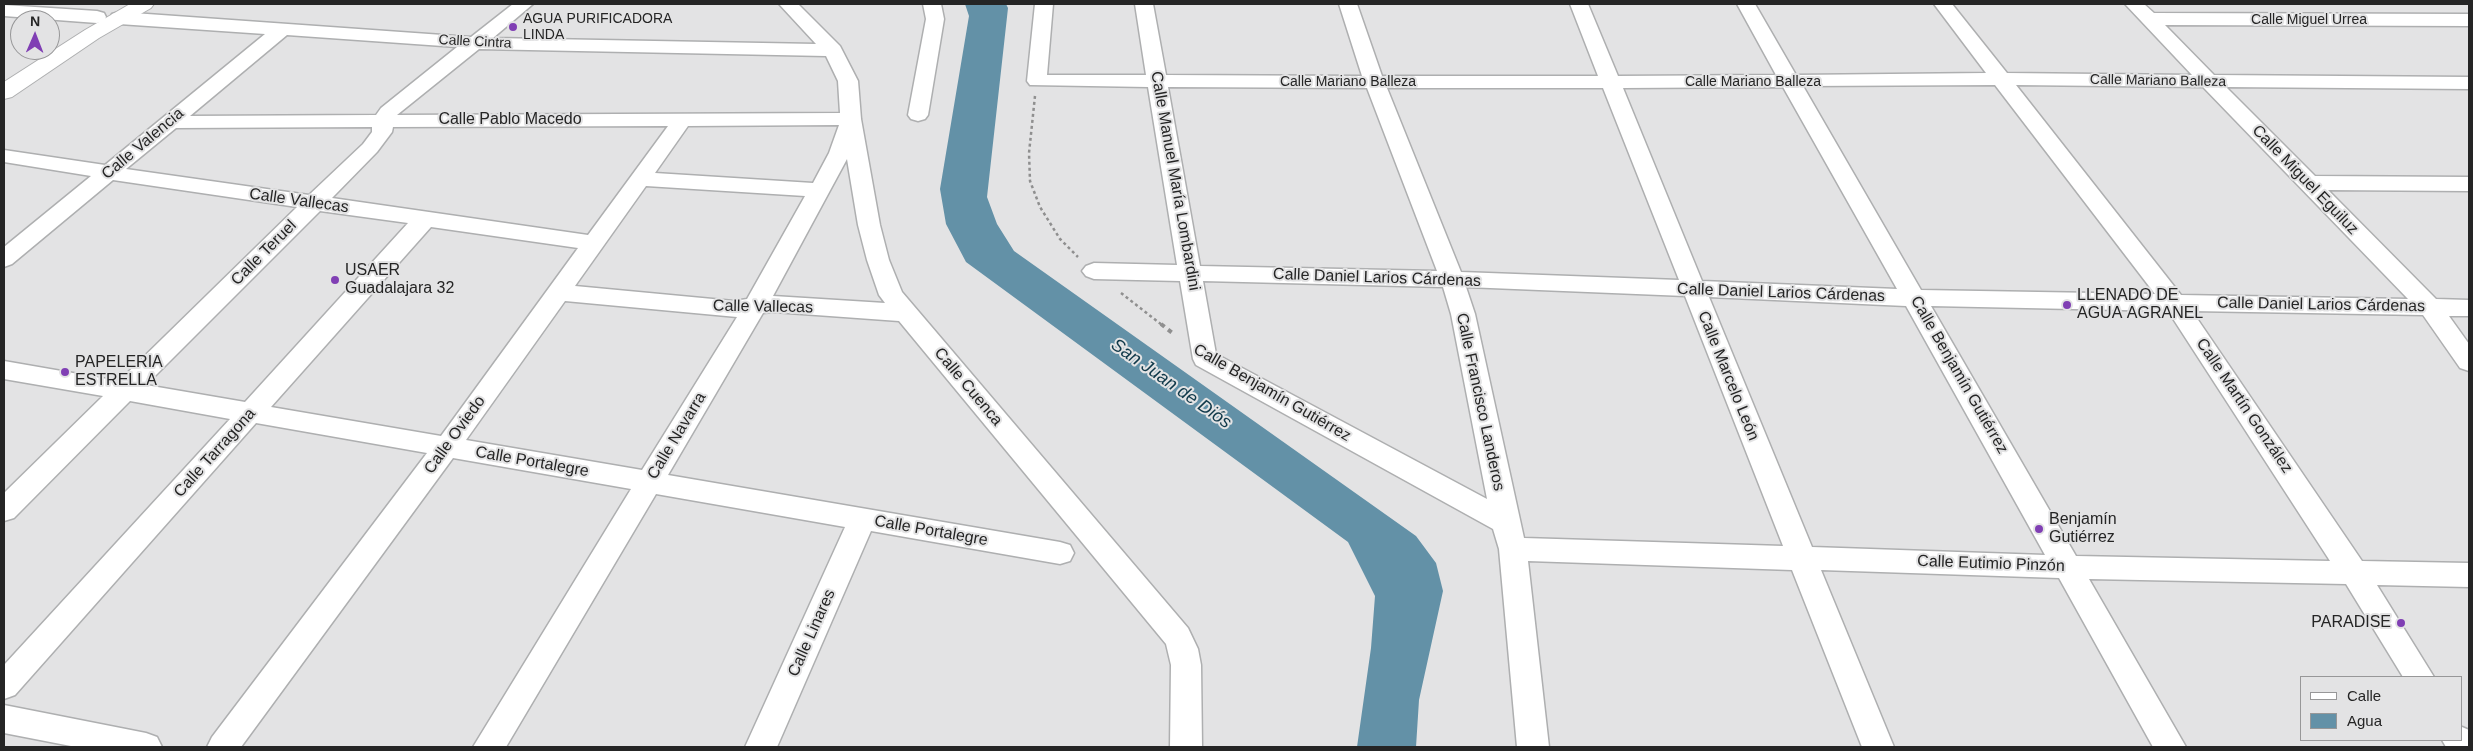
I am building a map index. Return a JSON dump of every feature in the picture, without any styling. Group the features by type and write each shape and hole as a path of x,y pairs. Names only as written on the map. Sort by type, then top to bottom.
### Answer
{"street":[{"path":"4,10 96,16 144,4"},
{"name":"Calle Teruel","path":"4,510 378,139 382,132 383,121 388,112 524,4"},
{"name":"Calle Cuenca","path":"788,4 833,50 848,81 851,119 869,225 878,260 891,295 1178,637 1183,649 1186,665 1186,747"},
{"path":"918,115 935,19 932,4"},
{"path":"1037,81 1044,4"},
{"name":"Calle Manuel María Lombardini","path":"1144,4 1205,359"},
{"name":"Calle Francisco Landeros","path":"1348,4 1374,82 1452,280 1463,314 1509,535"},
{"name":"Calle Marcelo León","path":"1579,4 1878,747"},
{"name":"Calle Benjamín Gutiérrez","path":"1746,4 2170,747"},
{"name":"Calle Martín González","path":"1943,4 2004,79 2174,302 2354,573 2418,676"},
{"name":"Calle Miguel Eguiluz","path":"2134,4 2430,307 2469,362"},
{"path":"4,92 119,11"},
{"name":"Calle Cintra","path":"119,11 283,30 477,43 833,50"},
{"path":"60,38 96,16"},
{"name":"Calle Miguel Urrea","path":"2149,19 2469,20"},
{"name":"Calle Valencia","path":"4,259 283,30"},
{"path":"4,74 25,60"},
{"name":"Calle Mariano Balleza","path":"1037,81 1158,83 1791,82 2004,79 2469,83"},
{"name":"Calle Oviedo","path":"224,747 446,448 683,119"},
{"name":"Calle Pablo Macedo","path":"169,122 851,119"},
{"name":"Calle Navarra","path":"489,747 755,307 840,153 851,119"},
{"name":"Calle Vallecas","path":"4,156 109,173 595,243"},
{"path":"641,179 819,190"},
{"path":"2308,183 2469,184"},
{"name":"Calle Tarragona","path":"4,686 424,219"},
{"name":"Calle Daniel Larios Cárdenas","path":"1094,271 1452,280 1915,298 2469,308"},
{"name":"Calle Vallecas","path":"559,292 734,309 774,304 907,313"},
{"name":"Calle Benjamín Gutiérrez","path":"1205,359 1509,535"},
{"name":"Calle Portalegre","path":"5,372 1060,553"},
{"name":"Calle Linares","path":"761,747 862,520"},
{"path":"1509,535 1533,747"},
{"name":"Calle Eutimio Pinzón","path":"1509,535 1802,558 2068,567 2469,575"},
{"path":"4,719 146,747"}],"path":[{"name":"Calle Benjamín Gutiérrez","path":"1037,81 1029,153 1030,181 1040,207 1060,239 1094,271 1205,359"}],"water":[{"name":"San Juan de Diós","path":"965,4 1006,4 1008,8 987,197 997,224 1014,251 1416,536 1436,563 1443,591 1419,700 1416,747 1357,747 1371,648 1375,596 1348,542 966,262 946,224 940,189 969,16"}],"place":[{"name":"AGUA PURIFICADORA LINDA","path":"513,27"},
{"name":"USAER Guadalajara 32","path":"335,280"},
{"name":"LLENADO DE AGUA AGRANEL","path":"2067,305"},
{"name":"PAPELERIA ESTRELLA","path":"65,372"},
{"name":"Benjamín Gutiérrez","path":"2039,529"},
{"name":"PARADISE","path":"2401,623"}]}
